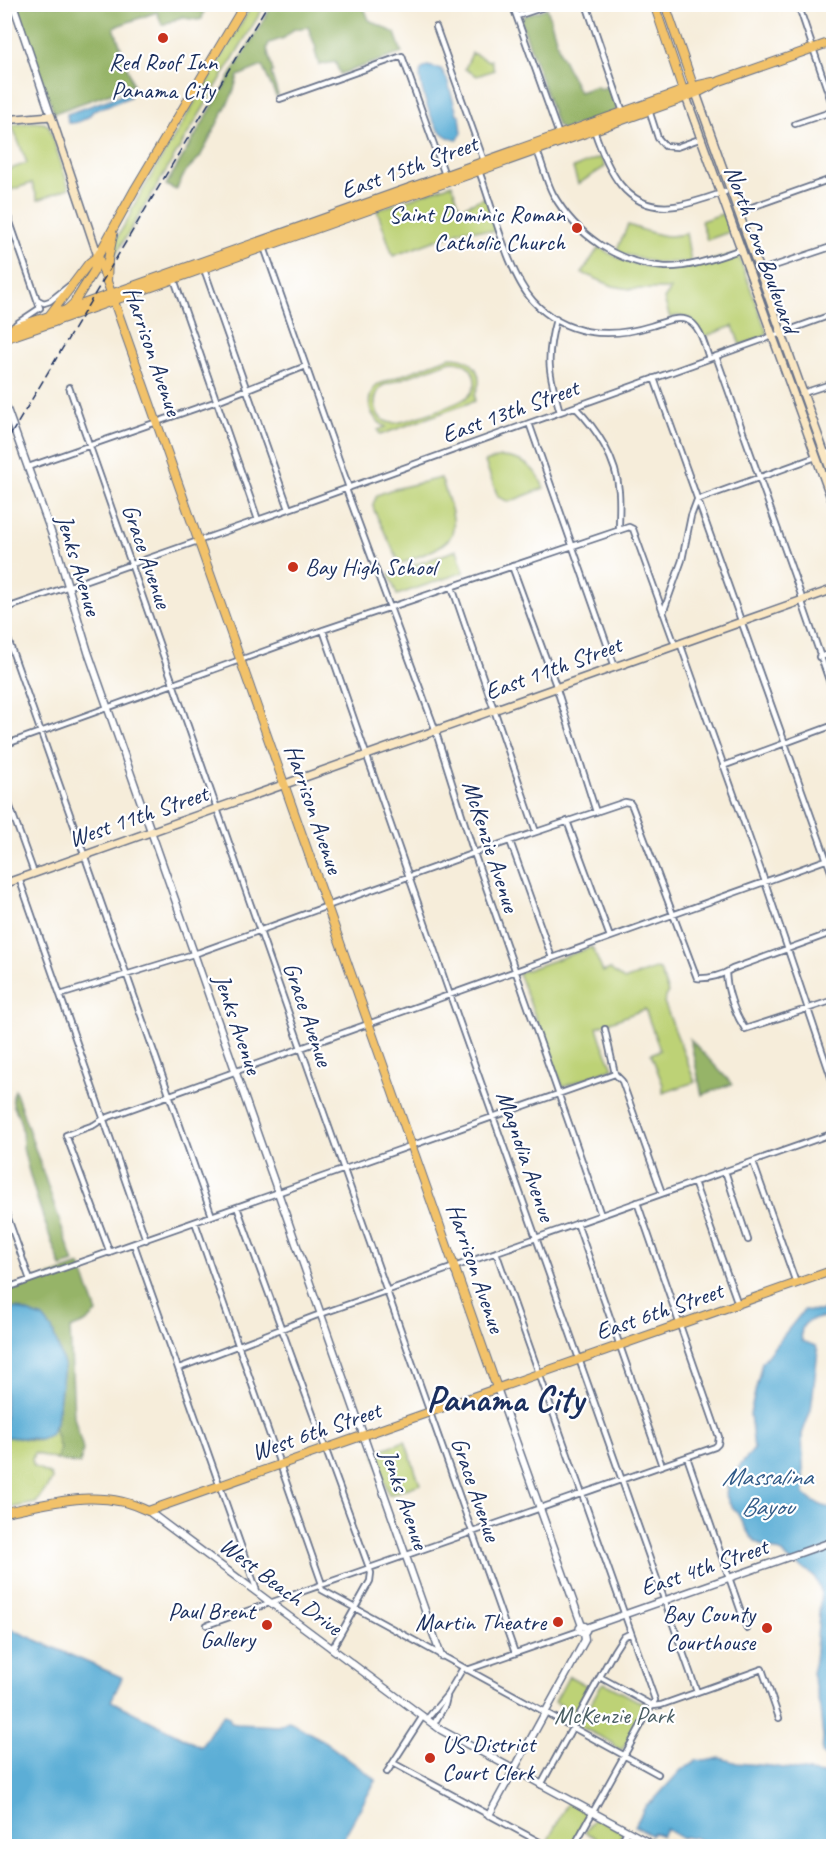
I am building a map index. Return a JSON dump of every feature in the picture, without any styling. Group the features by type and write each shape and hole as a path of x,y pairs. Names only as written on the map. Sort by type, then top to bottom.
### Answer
{"main road":[{"path":"70,308 94,271 98,256 116,223 245,4"},
{"name":"North Cove Boulevard","path":"654,4 834,506"},
{"name":"North Cove Boulevard","path":"664,4 834,480"},
{"name":"East 15th Street","path":"624,115 649,110 694,90 834,41"},
{"name":"East 15th Street","path":"113,297 685,94"},
{"path":"4,120 51,116"},
{"name":"Harrison Avenue","path":"51,116 98,256 498,1388"},
{"path":"723,192 731,207 738,212"},
{"path":"107,281 108,258 116,223"},
{"path":"52,319 78,278 89,263 98,256"},
{"path":"5,332 52,319 70,308 113,297"},
{"path":"4,339 113,297"},
{"name":"East 11th Street","path":"285,785 834,589"},
{"name":"West 11th Street","path":"4,884 285,785"},
{"name":"East 6th Street","path":"498,1388 834,1270"},
{"name":"West 6th Street","path":"148,1511 498,1388"},
{"name":"West Beach Drive","path":"4,1512 90,1497 118,1500 148,1511"}],"street":[{"name":"Harrison Avenue","path":"13,4 51,116"},
{"path":"513,4 560,138"},
{"path":"517,16 553,4"},
{"path":"586,4 624,115"},
{"path":"795,124 834,110 832,98 812,49 798,4"},
{"path":"436,27 518,278 532,300 556,320 591,333 629,332 676,319 691,322 698,331 710,358"},
{"path":"280,99 402,56 446,178"},
{"path":"649,110 658,138 665,146 677,147 702,138"},
{"path":"592,127 611,174 627,192 639,199 658,206 673,207 723,192"},
{"path":"536,147 550,188 568,215 593,240 621,257 657,266 675,266 742,249"},
{"path":"738,212 834,178"},
{"path":"4,205 40,308 5,332"},
{"name":"McKenzie Avenue","path":"263,244 387,602 391,607 435,731 514,972 601,1215"},
{"path":"759,271 834,246"},
{"path":"203,265 289,509"},
{"path":"173,276 258,520"},
{"path":"38,300 43,303 49,302 78,278"},
{"name":"East 13th Street","path":"4,609 834,314"},
{"path":"556,320 548,353 548,368 560,412"},
{"path":"716,356 834,695"},
{"path":"28,467 217,401 306,366"},
{"path":"654,378 834,880"},
{"path":"803,393 834,383"},
{"name":"Grace Avenue","path":"69,387 515,1653"},
{"name":"Jenks Avenue","path":"4,402 8,420 28,467 56,546 80,629 107,708 441,1656"},
{"path":"575,407 602,440 615,472 619,491 619,530"},
{"path":"529,423 615,667"},
{"path":"824,454 834,451"},
{"path":"697,500 816,457"},
{"path":"663,614 682,560 697,500"},
{"path":"4,744 324,630 629,527 633,530 663,614 678,644 723,766 804,994 807,1010 834,1086"},
{"path":"512,566 556,688 596,812"},
{"path":"452,587 536,832"},
{"path":"4,628 212,1216"},
{"name":"Magnolia Avenue","path":"324,630 697,1692"},
{"path":"819,657 834,653"},
{"path":"723,766 834,725"},
{"path":"4,790 34,873"},
{"path":"60,995 194,954 567,821 628,802 632,806 697,978 703,979 726,973 834,932"},
{"path":"567,821 610,937"},
{"path":"510,841 552,958"},
{"path":"110,1253 66,1135 94,1125 103,1119 834,857"},
{"path":"19,879 146,1240"},
{"path":"726,973 726,983 745,1029 834,1000"},
{"path":"605,1029 616,1070 615,1074"},
{"path":"825,1064 834,1060"},
{"path":"5,1289 615,1074"},
{"path":"615,1074 622,1081 662,1193"},
{"path":"179,1368 321,1314 834,1133"},
{"path":"753,1162 796,1283"},
{"path":"725,1171 748,1240"},
{"path":"694,1182 738,1304"},
{"path":"207,1625 715,1447 719,1437 637,1202"},
{"path":"237,1207 369,1568 371,1580 332,1649"},
{"path":"4,1208 30,1280"},
{"path":"195,1222 322,1590 658,1774"},
{"path":"577,1224 662,1466"},
{"path":"134,1244 257,1592"},
{"path":"496,1252 655,1700 574,1846"},
{"name":"Harrison Avenue","path":"498,1388 583,1629"},
{"path":"687,1457 747,1629"},
{"name":"West Beach Drive","path":"148,1511 434,1724 655,1846"},
{"name":"East 4th Street","path":"583,1629 834,1541"},
{"path":"387,1772 425,1717 447,1695 465,1669 583,1629 585,1640 489,1815"},
{"path":"541,1785 622,1637 631,1633"},
{"path":"600,1677 652,1706 762,1669 779,1718"},
{"path":"434,1724 445,1705 447,1695"},
{"path":"393,1762 547,1846"},
{"path":"619,1846 627,1832"}],"green space":[{"path":"197,4 204,11 202,19 185,18 184,16 162,25 157,12 114,27 133,85 54,113 16,5"},
{"path":"273,4 363,5 369,20 395,33 402,53 340,74 335,62 319,65 316,48 308,27 294,29 284,38 269,43 267,48 273,72 271,73 278,95 276,96 262,66 238,76 233,93 200,157 186,171 176,190 166,185"},
{"path":"252,5 265,5 110,264 115,241 132,212 131,210"},
{"path":"547,8 560,53 579,92 597,86 599,89 612,86 618,106 615,112 563,130 557,125 521,21 524,16"},
{"path":"472,53 491,60 494,70 477,76 465,69"},
{"path":"33,122 49,126 69,188 38,200 32,183 5,192 5,171 27,163 12,125"},
{"path":"601,157 605,167 578,184 573,168"},
{"path":"452,184 460,208 486,197 498,232 466,229 393,256 377,210"},
{"path":"725,213 732,231 707,240 701,221"},
{"path":"628,225 664,236 686,233 691,262 657,263 616,252"},
{"path":"599,247 632,263 668,269 693,266 738,254 767,333 763,337 740,345 733,326 703,337 691,319 677,316 670,318 664,299 671,289 630,289 613,286 582,273"},
{"path":"450,357 461,358 471,363 479,377 475,401 380,435 378,430 386,427 372,414 369,403 376,385","holes":["456,361 469,367 475,379 471,393 466,398 397,423 381,418 375,402 382,386"]},
{"path":"500,457 515,459 527,465 537,474 544,488 509,502 498,497 485,462"},
{"path":"441,478 452,514 454,526 451,535 445,543 435,549 400,564 374,510 373,504 377,495"},
{"path":"457,550 464,572 397,595 389,574"},
{"path":"592,947 603,972 610,969 624,980 655,969 660,970 668,993 664,1002 695,1082 663,1093 663,1085 651,1054 660,1050 645,1009 597,1027 613,1068 563,1087 518,973"},
{"path":"690,1039 732,1084 702,1095"},
{"path":"15,1090 74,1263 61,1267 23,1149 20,1119 13,1104"},
{"path":"80,1265 97,1313 85,1323 70,1329 74,1417 83,1449 80,1464 57,1460 60,1448 54,1427 57,1420 64,1365 52,1329 42,1318 17,1308 5,1311 4,1292"},
{"path":"54,1427 60,1448 57,1460 34,1453 32,1460 34,1467 51,1475 52,1480 36,1503 5,1509 5,1437 38,1440 49,1434"},
{"path":"405,1441 420,1484 389,1495 374,1452"},
{"name":"McKenzie Park","path":"569,1676 591,1688 577,1713 555,1702"},
{"name":"McKenzie Park","path":"604,1683 648,1706 622,1750 579,1726 580,1719 583,1718"},
{"path":"568,1802 588,1815 571,1846 546,1844"},
{"path":"595,1817 623,1832 616,1846 611,1846 585,1832"}],"water":[{"path":"427,66 441,69 447,79 457,114 460,116 462,133 457,140 440,131 429,111 420,75 421,70"},
{"path":"130,92 130,97 93,111 75,123 68,123 67,114"},
{"name":"Massalina Bayou","path":"833,1307 833,1315 805,1323 801,1333 802,1341 816,1346 818,1351 811,1410 802,1434 804,1494 812,1501 833,1510 833,1765 822,1753 820,1708 812,1673 821,1591 813,1576 808,1572 793,1563 783,1553 764,1546 750,1536 726,1495 728,1480 754,1449 750,1414 762,1362 804,1310 819,1311"},
{"path":"16,1308 43,1318 52,1329 64,1365 57,1420 50,1435 40,1439 5,1437 5,1311"},
{"path":"4,1626 121,1677 111,1701 201,1747 224,1715 229,1717 231,1723 237,1724 279,1726 288,1721 325,1742 376,1780 339,1846 5,1846"},
{"path":"720,1758 737,1763 823,1774 833,1771 833,1846 710,1846 693,1837 681,1838 666,1829 662,1836 653,1832 651,1835 635,1826 646,1805 653,1801 681,1770 696,1760"}],"railway":[{"path":"4,446 268,4"}],"place":[{"name":"Red Roof Inn Panama City","path":"163,38"},
{"name":"Saint Dominic Roman Catholic Church","path":"577,228"},
{"name":"Bay High School","path":"293,567"},
{"name":"Martin Theatre","path":"558,1622"},
{"name":"Paul Brent Gallery","path":"267,1625"},
{"name":"Bay County Courthouse","path":"767,1628"},
{"name":"US District Court Clerk","path":"430,1758"}],"district":[{"name":"Panama City","path":"505,1399"}]}
